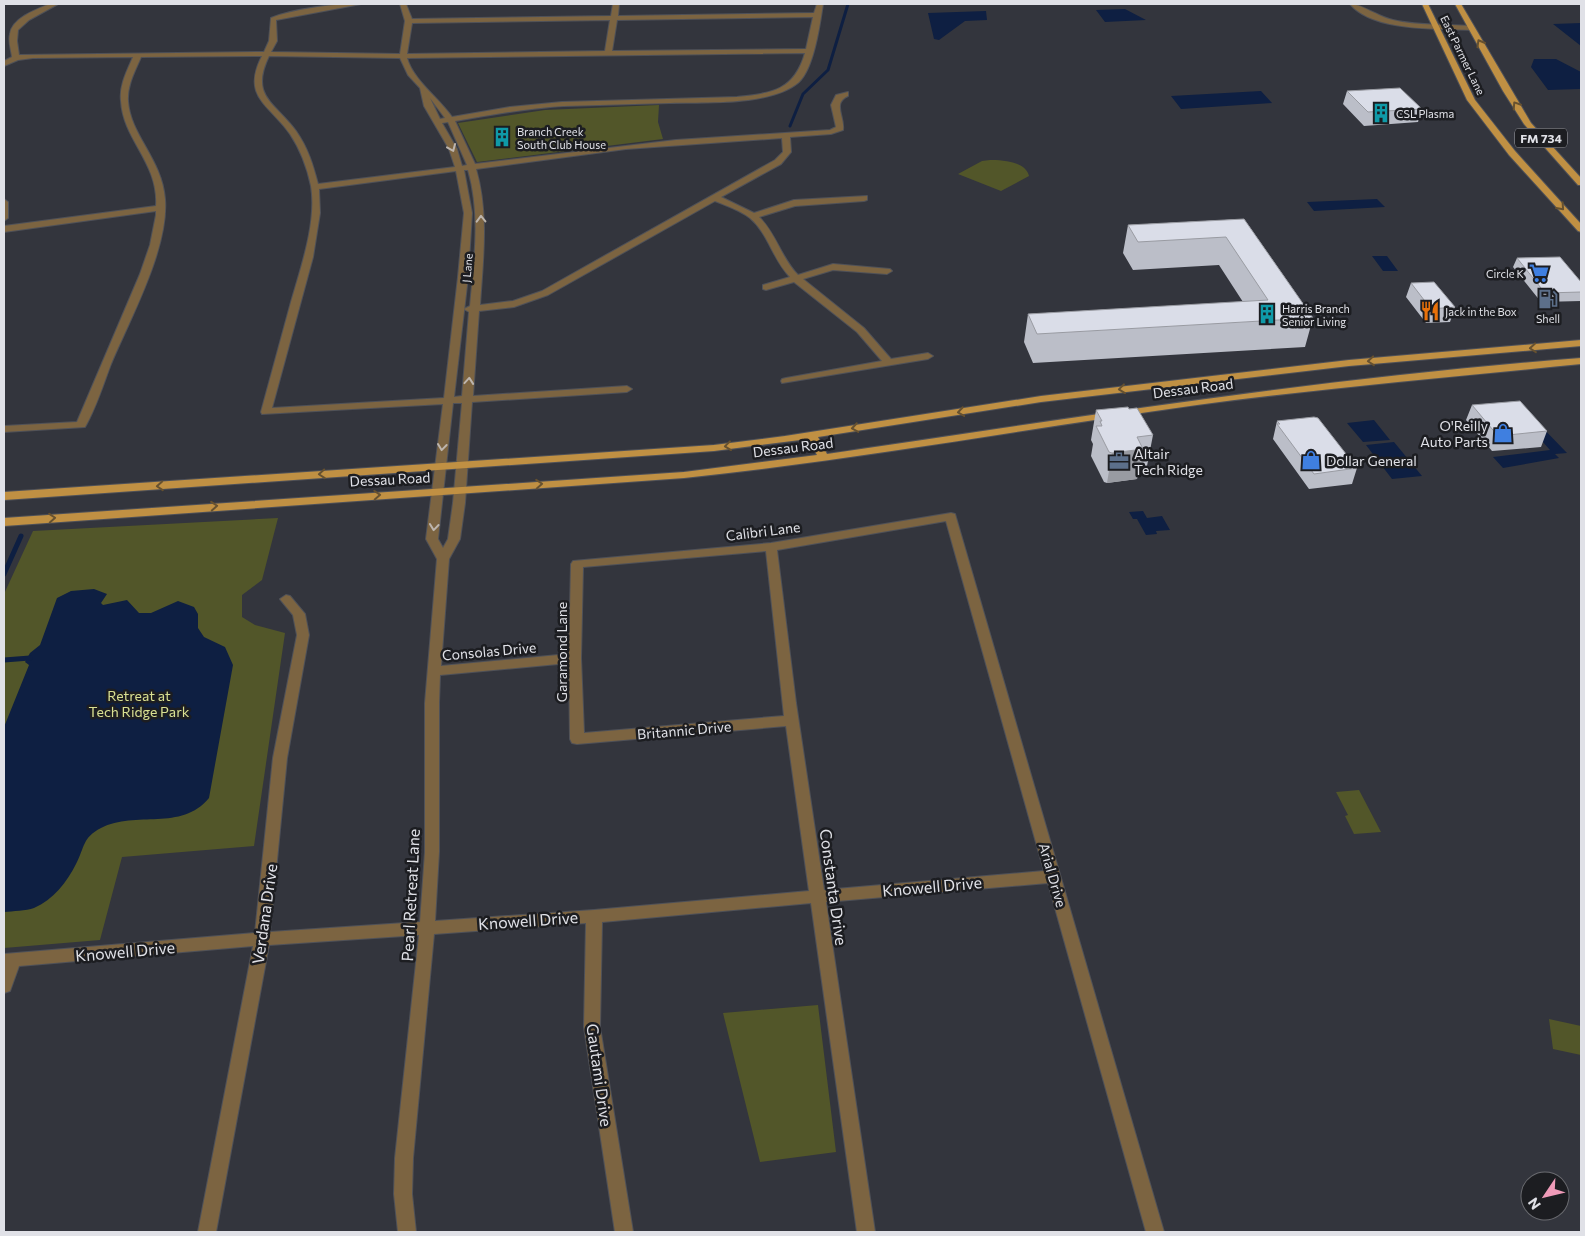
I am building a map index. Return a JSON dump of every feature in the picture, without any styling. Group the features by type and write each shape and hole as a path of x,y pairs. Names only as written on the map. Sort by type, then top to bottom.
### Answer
{"main road":[{"name":"East Parmer Lane","path":"1425,4 1471,100 1512,153 1581,229"},
{"name":"East Parmer Lane","path":"1458,4 1528,124 1581,183"},
{"name":"Dessau Road","path":"4,496 714,448 811,435 1040,399 1349,363 1581,343"},
{"name":"Dessau Road","path":"4,522 684,475 824,459 1071,420 1367,382 1581,360"},
{"path":"1349,363 1367,382"},
{"path":"811,435 824,459"}],"street":[{"path":"16,58 13,41 14,30 18,24 55,4"},
{"path":"358,4 277,17 272,21 273,42 258,71 259,91 263,99 292,131 305,152 315,187 316,213 313,236 266,412 627,389"},
{"path":"403,4 409,20 404,56"},
{"path":"608,54 616,4"},
{"path":"437,122 510,109 562,104 752,97 776,90 796,80 803,70 820,4"},
{"path":"1353,4 1380,19 1471,28"},
{"path":"409,20 817,15"},
{"path":"4,64 16,58 33,56 266,54 404,56 808,51"},
{"path":"4,429 81,425 147,267 155,242 161,198 158,179 150,160 131,130 124,104 125,84 138,55"},
{"name":"J Lane","path":"404,56 403,60 409,72 450,119 464,146 479,194 482,228 460,490 454,539 443,559"},
{"name":"J Lane","path":"423,89 428,106 453,149 463,180 468,213 459,309 432,539 443,559"},
{"path":"315,187 676,142 832,132 840,128 834,105 839,97 845,94"},
{"path":"459,309 502,306 538,297 778,162 788,152 786,135"},
{"path":"715,198 753,216 767,232 776,254 796,278 860,328 889,363"},
{"path":"753,216 794,203 864,198"},
{"path":"4,202 4,218"},
{"path":"4,229 161,208"},
{"path":"766,287 833,268 888,271"},
{"path":"786,381 928,356"},
{"name":"Calibri Lane","path":"577,564 771,547 952,517"},
{"name":"Arial Drive","path":"952,517 1156,1232"},
{"name":"Constanta Drive","path":"771,547 792,720 866,1232"},
{"name":"Pearl Retreat Lane","path":"407,1232 403,1194 404,1158 427,927 432,852 432,703 443,559"},
{"name":"Garamond Lane","path":"577,564 577,740"},
{"name":"Verdana Drive","path":"207,1232 262,939 273,847 280,758 302,635 299,614 286,599"},
{"name":"Consolas Drive","path":"434,670 576,658"},
{"name":"Britannic Drive","path":"577,740 792,720"},
{"name":"Knowell Drive","path":"8,961 262,939 594,916 1053,876"},
{"name":"Gautami Drive","path":"594,916 592,1027 624,1232"},
{"path":"4,986 8,961"}],"green space":[{"path":"659,105 658,122 663,139 477,162 458,123 545,110"},
{"path":"990,160 1018,164 1027,171 1029,176 1001,191 958,174 982,161"},
{"name":"Retreat at Tech Ridge Park","path":"278,518 262,580 242,595 242,617 255,625 285,633 254,846 122,857 100,940 4,948 4,594 33,531"},
{"path":"1359,790 1381,832 1354,834 1345,816 1348,815 1336,792"},
{"path":"818,1005 836,1152 760,1162 723,1013"},
{"path":"1549,1019 1581,1026 1581,1055 1553,1049"}],"water":[{"path":"1125,9 1146,20 1105,22 1096,10"},
{"path":"986,11 987,20 965,21 939,40 934,39 928,13"},
{"path":"1581,23 1581,46 1553,24"},
{"path":"1534,59 1556,59 1581,72 1581,89 1548,90 1531,67"},
{"path":"1261,91 1272,103 1181,109 1171,96"},
{"path":"1377,199 1385,207 1314,211 1307,202"},
{"path":"1372,256 1387,256 1398,271 1383,271"},
{"path":"1374,420 1390,440 1363,442 1347,423"},
{"path":"1537,422 1567,453 1555,454 1559,458 1503,468 1493,457 1550,450 1526,423"},
{"path":"1394,442 1422,476 1392,479 1366,445"},
{"path":"1143,511 1147,518 1162,516 1170,530 1156,531 1157,534 1146,535 1137,519 1133,519 1129,512"},
{"path":"94,589 107,594 101,603 103,605 127,600 139,613 151,613 178,601 194,607 198,614 198,628 204,637 225,647 233,665 209,798 198,808 172,818 129,820 101,828 87,839 72,871 64,884 53,895 34,908 4,912 4,727 29,665 25,662 30,653 40,645 57,598 71,591"}],"building":[{"path":"1400,88 1422,109 1368,112 1347,91"},
{"path":"1244,219 1313,318 1037,334 1028,314 1268,300 1226,237 1138,242 1128,225"},
{"path":"1560,257 1581,282 1581,292 1545,293 1517,258"},
{"path":"1434,282 1455,307 1431,309 1411,283"},
{"path":"1520,401 1547,431 1498,436 1472,405"},
{"path":"1128,407 1129,409 1137,408 1153,435 1137,437 1143,449 1109,452 1096,426 1102,426 1100,421 1102,421 1096,410"},
{"path":"1318,418 1357,468 1314,474 1277,424 1280,424 1277,421"}],"waterway":[{"path":"790,126 803,94 828,70 848,4"},
{"path":"4,574 21,536"},
{"path":"4,660 30,658"}],"place":[{"name":"CSL Plasma","path":"1381,113"},
{"name":"Branch Creek South Club House","path":"502,137"},
{"name":"Circle K","path":"1539,273"},
{"name":"Shell","path":"1548,299"},
{"name":"Jack in the Box","path":"1430,311"},
{"name":"Harris Branch Senior Living","path":"1267,314"},
{"name":"O'Reilly Auto Parts","path":"1503,433"},
{"name":"Dollar General","path":"1311,460"},
{"name":"Altair Tech Ridge","path":"1119,461"}]}
